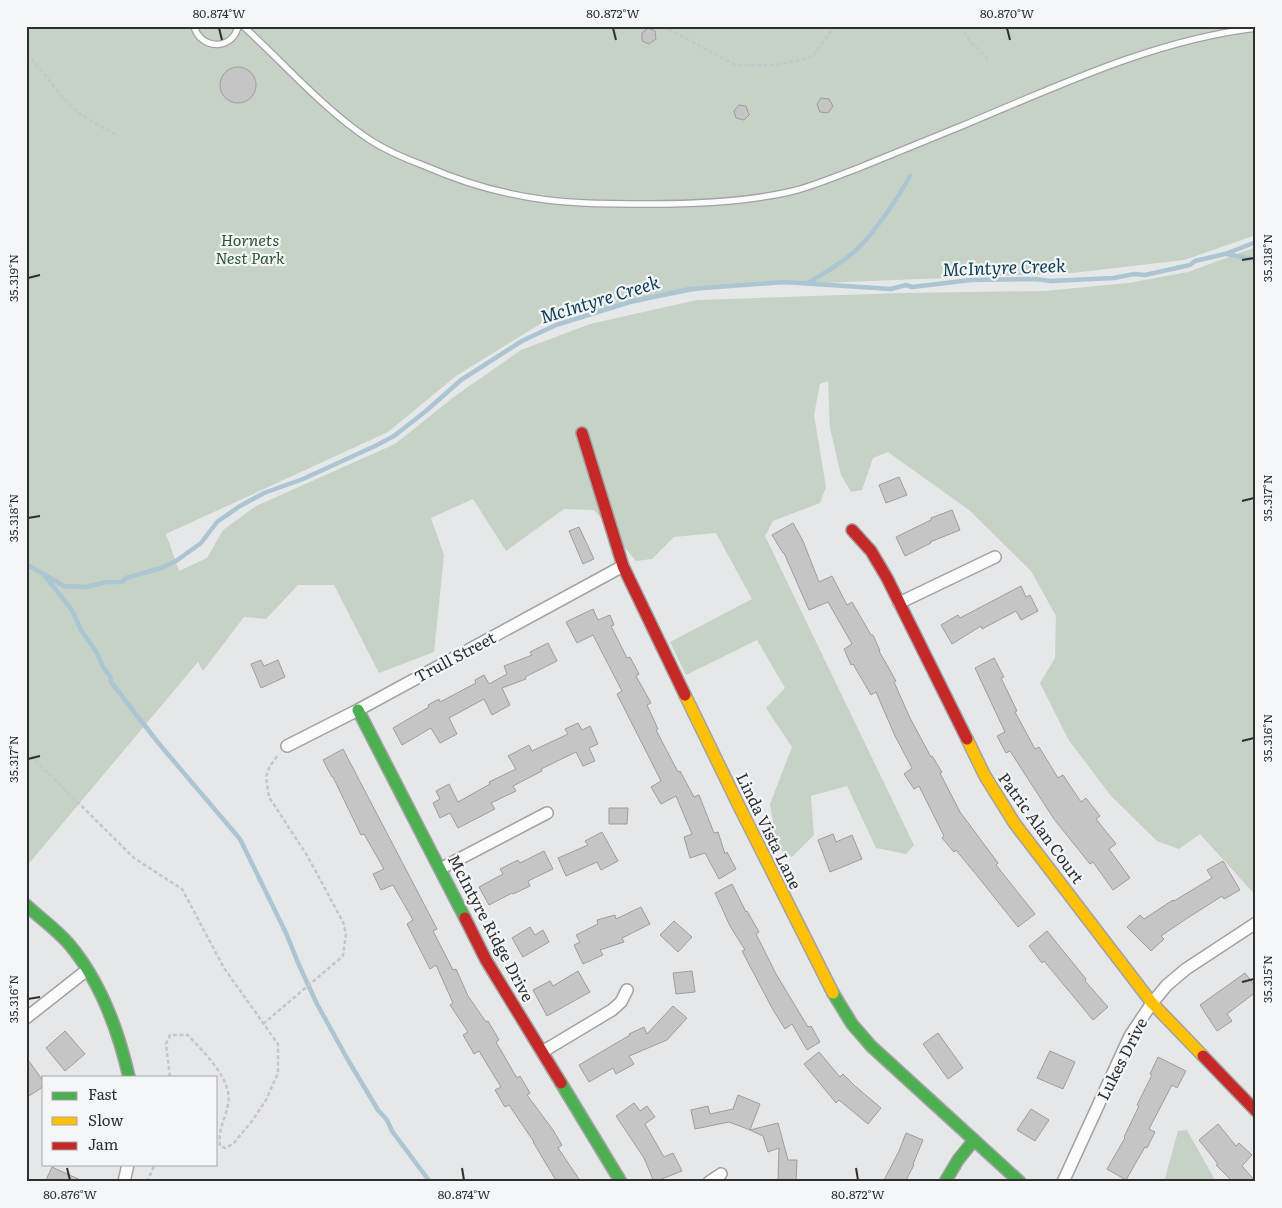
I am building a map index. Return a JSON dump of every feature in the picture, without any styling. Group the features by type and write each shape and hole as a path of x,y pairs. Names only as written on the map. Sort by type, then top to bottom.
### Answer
{"street":[{"name":"Linda Vista Lane","path":"582,433 623,566 743,815 840,1006 852,1024 871,1046 1020,1182"},
{"name":"Patric Alan Court","path":"852,530 871,550 887,578 973,754 998,799 1031,846 1152,1002 1256,1111"},
{"path":"899,603 995,557"},
{"name":"Trull Street","path":"287,746 358,710 623,566"},
{"name":"McIntyre Ridge Drive","path":"358,710 486,960 621,1182"},
{"path":"440,869 547,813"},
{"path":"26,906 50,924 70,945 87,970 115,1025 129,1076"},
{"name":"Lukes Drive","path":"1063,1182 1130,1036 1152,1002 1186,969 1256,923"},
{"path":"26,1018 87,970"},
{"path":"542,1052 612,1010 621,1002 627,990"},
{"path":"945,1182 953,1166 974,1140"},
{"path":"124,1182 128,1166"},
{"path":"709,1182 722,1174"}],"lane":[{"path":"194,26 198,36 203,41 216,45 229,41 234,36 238,26"},
{"path":"242,26 338,116 372,141 404,158 478,186 524,197 583,204 711,202 789,192 819,183 914,146 1108,66 1183,42 1228,31 1256,28"}],"path":[{"path":"662,26 735,64 766,66 812,57 835,26"},
{"path":"961,26 970,41 990,62"},
{"path":"26,55 34,61 70,105 97,125 117,135"},
{"path":"263,1024 343,956 346,934 343,922 308,857 269,798 266,777 270,766 287,746"},
{"path":"26,752 134,858 182,889 224,968 278,1044 278,1073 266,1100 233,1144 225,1148 220,1146 219,1133 229,1094 220,1070 188,1035 170,1035 166,1044 170,1076"},
{"path":"147,1182 154,1166"}],"green space":[{"name":"Hornets Nest Park","path":"26,26 1256,26 1256,235 1184,260 1072,273 718,287 548,319 456,376 388,432 166,534 179,571 207,558 223,530 256,506 395,444 455,396 521,350 590,324 697,300 902,293 1044,291 1128,283 1188,272 1256,247 1256,896 1200,834 1179,849 1157,841 1111,796 1068,739 1040,683 1055,658 1056,616 1031,571 969,510 888,452 873,458 862,490 851,492 841,475 830,428 828,381 820,384 814,415 826,487 820,503 773,521 765,536 914,845 906,854 876,848 847,786 811,796 814,835 792,857 777,848 770,804 792,747 766,708 785,688 757,640 686,675 670,642 752,599 716,533 674,537 652,559 636,561 594,510 564,509 506,551 473,499 431,518 444,555 434,652 379,673 334,585 298,585 266,619 244,617 203,671 198,662 26,867"},
{"path":"1187,1130 1216,1182 1164,1182 1178,1131"}],"building":[{"path":"648,28 655,31 656,39 649,44 642,41 642,33"},
{"path":"238,67 251,72 256,85 251,98 238,103 225,98 220,85 225,72"},
{"path":"821,98 829,99 833,106 828,113 820,112 817,104"},
{"path":"739,105 746,106 749,115 744,120 736,118 734,111"},
{"path":"899,477 907,495 886,503 879,485"},
{"path":"952,510 960,530 930,542 905,556 896,537 931,520 931,518"},
{"path":"793,523 803,541 819,582 832,576 847,605 852,602 871,635 873,635 879,651 896,681 894,682 910,718 931,757 942,772 940,773 960,812 998,863 996,865 1035,914 1018,927 956,850 954,852 942,838 944,836 919,786 914,789 904,774 912,768 895,736 876,692 871,695 853,664 851,665 844,649 852,644 828,602 809,610 784,553 772,535"},
{"path":"579,527 594,559 583,564 569,531"},
{"path":"1021,586 1026,597 1030,595 1038,611 1021,620 1016,611 982,629 981,626 952,644 941,625 958,615 960,618"},
{"path":"593,609 598,620 610,615 614,625 611,626 627,658 630,657 639,674 636,676 651,703 647,705 658,729 656,730 678,772 680,771 694,797 699,795 714,833 718,832 725,854 727,852 736,869 719,879 705,853 690,858 684,837 692,834 676,796 661,804 651,787 661,781 617,694 622,691 593,635 577,643 566,622"},
{"path":"548,643 557,661 525,677 526,679 502,688 510,705 492,715 484,699 449,718 457,734 440,743 431,728 402,745 393,728 439,699 440,702 476,683 475,680 484,675 489,684 507,674 504,666 532,655 530,652"},
{"path":"994,658 1004,677 1001,678 1017,711 1015,712 1035,749 1039,747 1058,778 1063,775 1081,802 1086,798 1100,816 1096,819 1116,844 1109,849 1130,878 1113,890 1093,862 1090,864 1054,819 1010,751 1006,753 997,736 1005,732 975,668"},
{"path":"261,660 264,666 278,660 285,677 261,688 251,664"},
{"path":"578,723 582,730 590,726 598,744 589,748 595,761 583,766 576,752 541,769 542,771 513,786 516,791 491,803 495,809 458,828 450,813 440,818 433,803 440,799 436,791 449,784 458,802 490,784 489,782 516,769 508,756 529,745 532,751 568,734 565,729"},
{"path":"343,749 437,929 433,931 453,970 456,969 468,996 486,1022 488,1021 499,1040 496,1042 517,1078 520,1076 530,1093 527,1095 553,1130 562,1145 558,1148 581,1182 557,1182 534,1142 509,1105 505,1107 495,1090 501,1087 479,1051 474,1054 463,1035 468,1032 450,1005 453,1003 436,965 430,969 407,924 413,920 393,885 381,890 373,874 384,869 364,834 361,835 323,760"},
{"path":"609,808 628,808 627,824 609,824"},
{"path":"602,832 618,861 601,870 597,862 566,876 558,858 588,845 585,841"},
{"path":"833,834 836,842 852,835 862,859 830,872 818,840"},
{"path":"544,851 553,869 528,881 530,886 489,905 479,887 503,874 500,869 518,860 520,863"},
{"path":"1223,861 1240,890 1224,899 1222,896 1161,936 1164,939 1151,951 1127,927 1140,915 1144,919 1212,878 1207,870"},
{"path":"732,884 746,912 759,932 756,934 776,974 808,1027 811,1026 820,1042 807,1050 792,1024 785,1029 772,1008 742,951 745,950 730,926 715,893"},
{"path":"641,907 650,924 622,938 624,942 600,950 603,955 583,964 574,945 580,942 576,935 598,924 597,920 615,915 616,919"},
{"path":"674,921 692,937 678,952 660,935"},
{"path":"530,927 535,935 543,930 549,942 523,957 512,938"},
{"path":"1047,931 1086,979 1085,981 1108,1007 1093,1020 1044,961 1042,963 1029,946"},
{"path":"578,971 590,992 547,1016 533,990 550,981 553,986"},
{"path":"692,971 695,992 676,994 673,973"},
{"path":"1245,973 1256,987 1256,992 1227,1014 1232,1021 1217,1031 1200,1005"},
{"path":"673,1006 687,1018 667,1040 629,1056 634,1064 616,1074 613,1068 589,1082 579,1065 629,1034 644,1027 647,1034"},
{"path":"65,1031 85,1054 65,1071 46,1048"},
{"path":"938,1033 963,1068 948,1079 923,1044"},
{"path":"1050,1051 1075,1062 1063,1089 1037,1078"},
{"path":"819,1052 840,1077 843,1074 881,1108 868,1124 839,1100 836,1103 804,1064"},
{"path":"26,1057 42,1079 42,1087 26,1098"},
{"path":"1158,1057 1186,1071 1177,1088 1172,1085 1149,1129 1155,1132 1126,1180 1107,1169 1125,1138"},
{"path":"738,1095 760,1104 750,1130 729,1122 695,1129 691,1110 708,1106 710,1114 733,1109"},
{"path":"634,1103 640,1111 647,1106 655,1117 645,1124 664,1157 673,1153 682,1171 654,1182 644,1158 616,1116"},
{"path":"1031,1109 1049,1120 1035,1141 1017,1130"},
{"path":"778,1123 788,1160 797,1160 796,1182 778,1182 779,1148 768,1152 763,1136 750,1130"},
{"path":"1218,1124 1236,1146 1239,1143 1252,1155 1242,1166 1256,1182 1233,1182 1216,1165 1218,1164 1199,1140"},
{"path":"906,1133 923,1140 914,1165 905,1182 883,1182 899,1151"},
{"path":"52,1167 85,1182 45,1182"}],"waterway":[{"path":"808,283 844,260 870,236 910,176"},
{"name":"McIntyre Creek","path":"26,564 64,586 86,587 106,582 122,582 126,578 161,568 176,561 201,543 217,522 240,506 264,493 303,479 394,436 461,380 522,341 556,325 630,302 690,289 784,282 891,289 906,285 912,287 971,280 1035,279 1051,281 1114,278 1134,274 1145,275 1190,265 1195,261 1225,254 1256,242"},
{"path":"1227,254 1256,260"},
{"path":"44,575 72,610 81,630 110,676 111,682 160,745 240,839 286,933 317,1004 348,1060 378,1110 387,1120 392,1131 430,1182"}],"traffic: fast":[{"path":"358,710 465,918"},
{"path":"26,905 69,944 90,974 114,1024 129,1076"},
{"path":"833,993 852,1024 871,1046 1020,1182"},
{"path":"561,1083 621,1182"},
{"path":"945,1182 958,1160 974,1140"}],"traffic: slow":[{"path":"685,695 833,993"},
{"path":"967,739 985,776 1015,824 1152,1003 1203,1056"}],"traffic: jam":[{"path":"582,433 623,566 685,695"},
{"path":"852,530 871,551 887,578 967,739"},
{"path":"465,918 486,960 561,1083"},
{"path":"1203,1056 1256,1111"}]}
